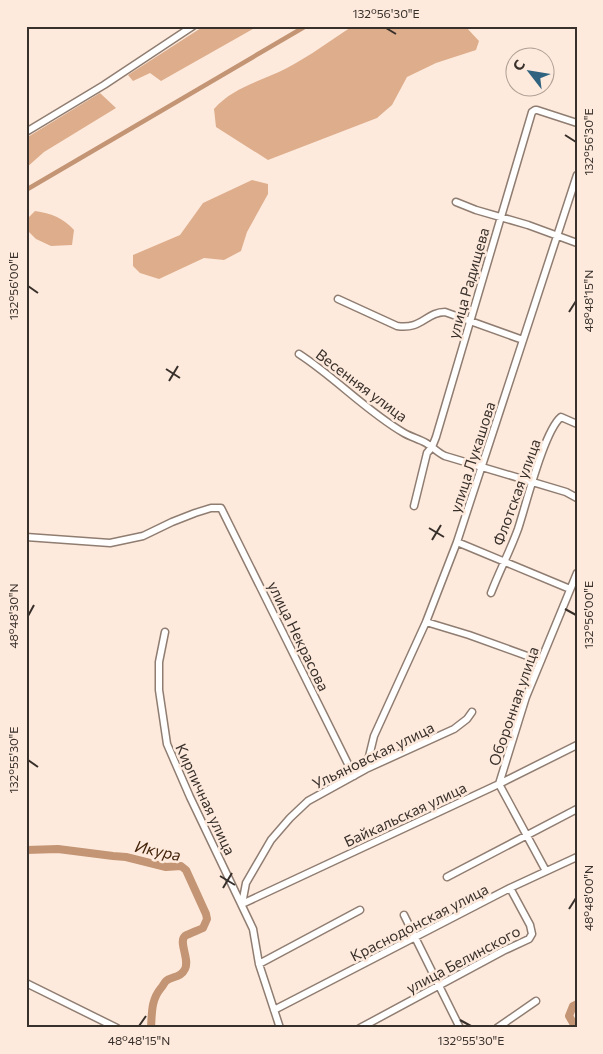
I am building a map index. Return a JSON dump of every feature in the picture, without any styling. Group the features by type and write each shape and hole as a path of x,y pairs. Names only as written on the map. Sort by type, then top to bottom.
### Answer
{"street":[{"path":"26,132 104,85 193,26"},
{"name":"улица Радищева","path":"414,506 427,452 432,447 532,112 537,110 577,123"},
{"name":"улица Лукашова","path":"366,769 374,736 426,622 457,542 577,175"},
{"path":"456,202 577,244"},
{"path":"338,299 405,328 417,326 440,312 445,312 523,340"},
{"name":"Весенняя улица","path":"299,354 322,369 348,393 405,434 432,447 445,456 566,492 577,498"},
{"name":"Флотская улица","path":"491,594 517,531 542,452 558,419 561,417 565,418 577,424"},
{"name":"улица Некрасова","path":"26,537 110,544 143,536 195,513 211,508 221,508 354,776"},
{"path":"457,542 570,589"},
{"name":"Оборонная улица","path":"546,871 499,784 526,697 577,573"},
{"path":"426,622 541,661"},
{"name":"Кирпичная улица","path":"165,632 159,662 159,690 167,744 252,929 260,964 280,1028"},
{"name":"Ульяновская улица","path":"242,904 246,883 271,840 308,801 366,769 454,729 467,719 472,712"},
{"name":"Байкальская улица","path":"242,904 499,784 577,745"},
{"path":"447,877 577,809"},
{"name":"Краснодонская улица","path":"274,1010 510,888 577,857"},
{"name":"улица Белинского","path":"360,1028 529,939 532,934 530,926 510,888"},
{"path":"260,964 360,910"},
{"path":"404,915 460,1028"},
{"path":"26,983 118,1028"},
{"path":"497,1028 536,1002"}],"shaded area":[{"path":"204,26 258,26 161,81 150,73 133,81 128,75"},
{"path":"353,26 465,26 479,41 476,50 436,63 407,77 392,105 377,118 268,160 216,127 214,109 230,95 296,63"},
{"path":"100,93 116,108 44,152 26,168 26,138"},
{"path":"252,180 268,184 268,194 247,232 241,251 224,260 204,258 159,279 140,273 133,266 133,255 180,235 203,203"},
{"path":"35,211 46,213 66,222 74,230 72,245 51,246 36,239 26,229 28,218"}],"waterway":[{"path":"26,190 306,26"},
{"name":"Икура","path":"26,850 58,849 126,857 166,867 181,866 186,870 207,919 203,928 185,936 183,939 186,960 185,969 181,974 168,979 155,997 151,1028"},
{"name":"Икура","path":"576,1028 569,1016 573,1006 577,1004"}]}
